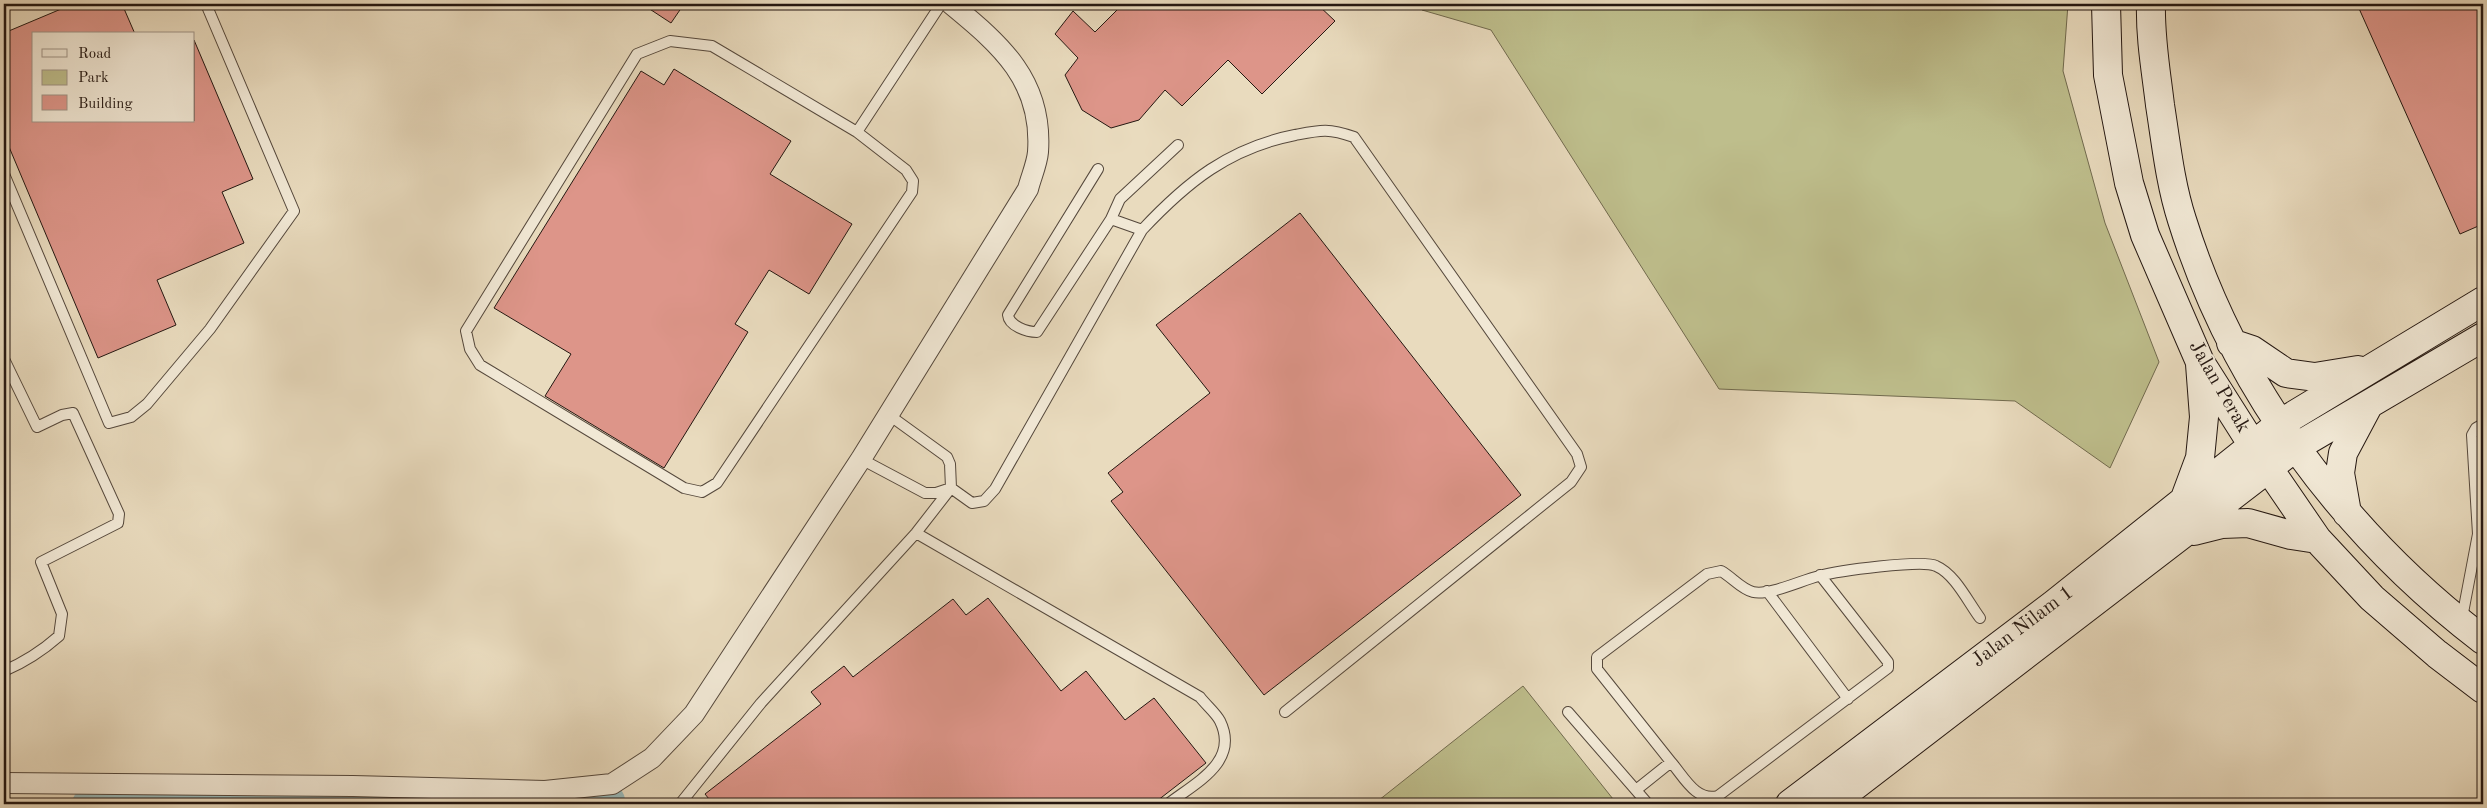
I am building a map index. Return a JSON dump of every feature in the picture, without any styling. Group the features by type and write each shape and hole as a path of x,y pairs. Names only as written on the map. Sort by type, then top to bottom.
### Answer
{"main road":[{"name":"Jalan Perak","path":"2106,4 2108,75 2129,182 2145,235 2200,362 2268,469 2317,539 2372,598 2436,654 2483,689"},
{"name":"Jalan Perak","path":"2150,4 2150,32 2166,148 2181,219 2206,287 2231,343 2296,447 2315,475 2347,514 2399,570 2483,640"},
{"name":"Jalan Nilam 1","path":"1790,804 2053,606 2280,423 2483,301"},
{"name":"Jalan Nilam 1","path":"1831,804 2188,532 2296,447 2483,337"},
{"path":"2231,343 2252,350 2286,373 2315,378 2373,367"},
{"path":"2184,501 2200,458 2203,433 2204,417 2200,362"},
{"path":"2347,514 2340,473 2343,453 2369,405"},
{"path":"2188,532 2222,524 2248,523 2291,536 2317,539"}],"street":[{"path":"4,783 353,786 545,791 612,784 652,758 694,714 889,415 1028,189 1038,154 1038,120 1025,81 1014,62 988,34 951,4"}],"lane":[{"path":"4,174 109,423 131,417 147,404 210,329 294,211 206,4"},
{"path":"857,132 941,4"},
{"path":"670,41 712,46 857,132 906,170 913,181 912,192 717,483 702,492 684,488 480,365 470,349 466,331 637,54 670,41"},
{"path":"951,488 972,503 984,501 995,489 1142,230 1184,190 1234,154 1272,139 1333,129 1354,137 1577,454 1581,467 1571,482 1285,712"},
{"path":"1098,170 1008,315 1011,324 1032,332 1037,332 1041,329 1111,219 1120,199 1178,145"},
{"path":"1111,219 1142,230"},
{"path":"4,359 37,427 62,415 73,413 119,514 118,523 40,562 62,614 60,636 24,663 4,671"},
{"path":"680,804 761,703 916,533 951,488 950,464 947,457 889,415"},
{"path":"2461,623 2478,534 2472,435 2476,428 2483,424"},
{"path":"861,458 925,493 936,493 951,488"},
{"path":"916,533 1200,697 1220,721 1227,745 1219,764 1168,804"},
{"path":"1820,575 1888,662 1888,668 1718,796 1708,799 1699,795 1597,669 1597,657 1707,574 1721,571 1745,589 1755,592 1767,591 1820,575 1917,564 1936,565 1950,578 1980,618"},
{"path":"1767,591 1848,699"},
{"path":"1568,712 1648,804"},
{"path":"1636,790 1671,762"}],"green space":[{"path":"1418,4 2068,4 2063,71 2105,223 2159,362 2110,468 2015,401 1719,389 1491,30 1422,10"},
{"path":"1523,686 1617,804 1374,804"}],"building":[{"path":"73,4 122,4 134,32 32,32 32,122 195,122 195,42 253,179 222,192 244,243 157,280 176,325 98,358 4,135 4,33"},
{"path":"642,4 684,4 671,23"},
{"path":"1123,4 1317,4 1335,21 1262,94 1228,60 1182,106 1165,90 1139,120 1111,128 1082,110 1065,75 1078,58 1055,34 1073,11 1095,32"},
{"path":"2357,4 2483,4 2483,224 2460,234"},
{"path":"674,69 791,141 770,174 852,224 809,294 769,270 735,324 748,332 664,468 545,396 571,354 494,308 641,71 664,85"},
{"path":"1300,213 1521,495 1264,695 1111,501 1123,492 1108,473 1210,393 1156,325"},
{"path":"988,598 1061,691 1086,671 1125,720 1154,698 1206,763 1153,804 713,804 705,794 821,704 811,692 844,666 853,677 953,599 966,615"}],"waterway":[{"path":"88,804 609,801"}]}
